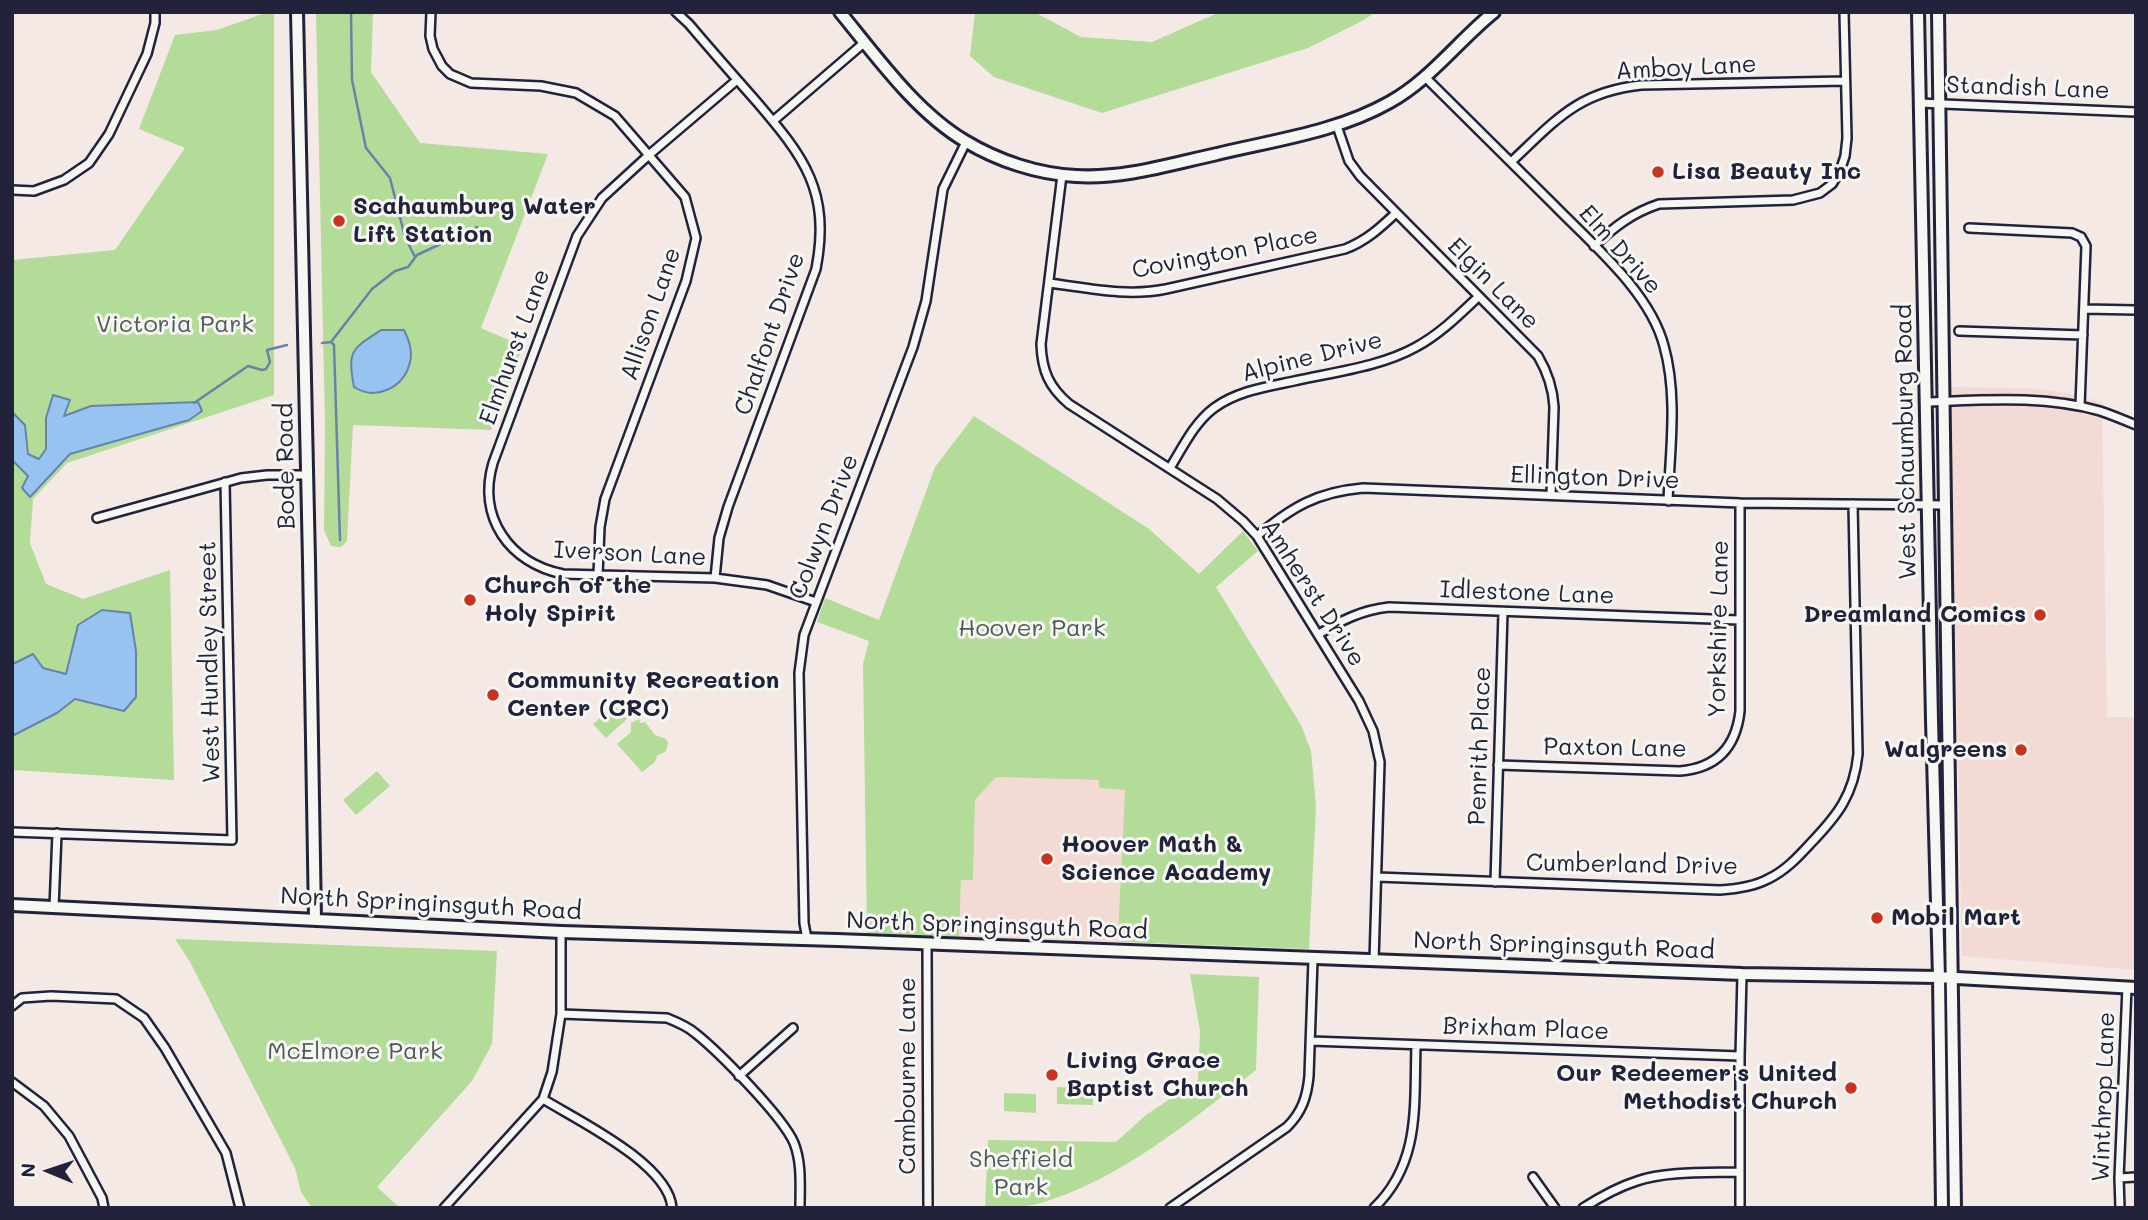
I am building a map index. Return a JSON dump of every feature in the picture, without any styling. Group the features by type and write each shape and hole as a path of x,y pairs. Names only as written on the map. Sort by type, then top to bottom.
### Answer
{"street":[{"path":"12,190 34,191 64,180 89,163 110,134 147,54 155,12"},
{"name":"Bode Road","path":"297,12 315,919"},
{"name":"Allison Lane","path":"431,12 430,36 433,49 442,66 450,74 471,83 541,86 576,93 615,116 685,197 696,238 686,281 605,499 600,527 598,575"},
{"name":"Chalfont Drive","path":"676,12 794,146 813,184 820,221 819,254 812,283 728,507 719,538 715,578"},
{"path":"840,12 921,107 951,132 966,142 1006,160 1080,177 1121,175 1337,126 1389,103 1425,77 1494,12"},
{"path":"1594,246 1625,219 1658,204 1793,200 1820,194 1832,184 1840,172 1847,138 1844,12"},
{"name":"West Schaumburg Road","path":"1918,12 1940,977 1942,1208"},
{"name":"West Schaumburg Road","path":"1938,12 1955,1208"},
{"path":"773,121 865,42"},
{"name":"Elm Drive","path":"1425,77 1594,246 1642,299 1657,326 1668,361 1672,396 1668,501"},
{"name":"Elmhurst Lane","path":"498,527 488,493 491,470 577,236 602,198 737,80"},
{"name":"Amboy Lane","path":"1511,162 1557,119 1579,103 1618,88 1641,85 1845,80"},
{"name":"Standish Lane","path":"1919,103 2136,112"},
{"name":"Elgin Lane","path":"1337,126 1349,161 1360,176 1538,356 1550,381 1554,407 1551,495"},
{"name":"Colwyn Drive","path":"807,939 804,923 799,673 804,635 913,347 926,301 943,189 966,142"},
{"name":"Amherst Drive","path":"1062,175 1041,344 1041,360 1048,382 1069,404 1217,499 1244,521 1257,536 1319,634 1367,716 1377,745 1380,781 1374,961"},
{"name":"Covington Place","path":"1049,283 1123,292 1158,291 1345,249 1371,236 1396,213"},
{"path":"1969,228 2072,233 2081,237 2086,246 2080,406"},
{"name":"Alpine Drive","path":"1170,468 1203,418 1226,400 1250,391 1394,357 1435,336 1478,297"},
{"path":"2084,309 2136,310"},
{"path":"1959,331 2083,335"},
{"path":"1926,402 2015,400 2080,406 2136,425"},
{"path":"97,518 241,478 306,475"},
{"name":"West Hundley Street","path":"57,833 232,840 225,482"},
{"name":"Ellington Drive","path":"1257,536 1296,507 1328,493 1363,488 1668,501 1945,505"},
{"name":"Yorkshire Lane","path":"1725,751 1733,740 1740,711 1740,503"},
{"name":"Cumberland Drive","path":"1377,877 1720,890 1755,885 1793,863 1832,821 1850,791 1856,773 1858,754 1853,504"},
{"name":"Iverson Lane","path":"498,527 510,547 531,563 563,574 715,578 766,585 816,602"},
{"name":"Idlestone Lane","path":"1319,634 1348,617 1390,607 1739,620"},
{"name":"Penrith Place","path":"1495,882 1503,612"},
{"name":"Paxton Lane","path":"1499,765 1680,771 1715,761 1725,751"},
{"path":"12,832 57,833 54,908 12,905"},
{"name":"North Springinsguth Road","path":"54,908 561,932 1742,974 1940,977 2131,987"},
{"path":"444,1208 543,1099 552,1072 561,1014 561,932"},
{"name":"Cambourne Lane","path":"927,944 928,1208"},
{"path":"1170,1208 1293,1120 1302,1108 1308,1090 1313,959"},
{"path":"1740,1208 1742,974"},
{"name":"Winthrop Lane","path":"2120,1208 2119,1178 2131,987"},
{"path":"12,1006 22,998 51,996 116,999 144,1018 165,1048 226,1153 240,1208"},
{"path":"561,1014 667,1018 681,1023 696,1034 739,1076 780,1122 793,1141 800,1172 800,1208"},
{"path":"739,1076 793,1028"},
{"name":"Brixham Place","path":"1311,1041 1740,1056"},
{"path":"1374,1208 1398,1179 1410,1148 1416,1045"},
{"path":"12,1083 44,1106 69,1136 102,1198 104,1208"},
{"path":"543,1099 624,1148 653,1171 672,1201 672,1208"},
{"path":"1583,1208 1638,1180 1683,1174 1740,1172"},
{"path":"1533,1177 1555,1208"},
{"path":"2119,1178 2136,1177"}],"shaded area":[{"path":"1950,387 2057,391 2102,402 2107,717 2136,717 2136,970 1962,956"},
{"name":"Hoover Math & Science Academy","path":"996,777 1100,780 1100,788 1125,789 1118,934 1122,942 959,937 961,879 973,879 975,800"}],"green space":[{"name":"Victoria Park","path":"274,12 274,395 67,463 33,499 30,543 46,584 83,599 170,570 174,780 12,770 12,260 115,250 185,148 139,129 175,35 217,30"},
{"path":"316,12 373,12 371,72 420,143 548,154 481,328 523,346 491,430 353,425 347,541 341,547 331,546 324,530 325,424"},
{"path":"975,12 1034,12 1081,37 1152,42 1220,12 1376,12 1308,48 1102,113 994,77 970,56"},
{"name":"Hoover Park","path":"974,416 1149,529 1199,574 1243,531 1258,551 1216,587 1301,725 1311,751 1316,806 1309,949 1122,942 1118,934 1125,790 1099,788 1099,780 996,777 975,800 973,880 961,880 959,937 867,933 863,664 869,641 817,622 825,598 879,620 935,467"},
{"path":"614,705 627,719 606,738 593,724"},
{"path":"639,719 640,723 645,722 655,735 666,739 668,743 666,751 657,756 655,762 642,772 617,744 631,732 631,723"},
{"path":"377,771 390,786 356,815 343,800"},
{"name":"McElmore Park","path":"175,939 497,951 492,1044 472,1081 377,1187 400,1208 312,1208 301,1192 295,1168 190,962"},
{"name":"Sheffield Park","path":"1190,974 1259,977 1256,1070 1155,1146 1101,1178 1037,1204 985,1208 988,1140 1116,1142 1146,1115 1198,1080 1200,1031"},
{"path":"1057,1087 1093,1089 1093,1105 1057,1104"},
{"path":"1004,1093 1036,1094 1036,1113 1004,1111"}],"water":[{"path":"381,330 404,330 410,346 410,362 402,379 388,390 371,393 362,391 354,387 352,358 358,347"},
{"path":"53,395 70,400 64,416 91,406 198,402 202,411 189,420 70,454 30,497 22,488 28,476 12,460 12,412 25,425 28,454 39,459 46,449 46,418"},
{"path":"102,610 130,613 136,651 136,697 124,711 75,699 57,713 12,736 12,662 33,654 43,668 66,674 78,625"}],"waterway":[{"path":"351,12 352,80 366,148 390,178 405,237 415,257"},
{"path":"331,342 372,289 395,271 408,267 417,255 477,227"},
{"path":"322,343 331,342 334,345 340,540"},
{"path":"194,403 248,366 266,369 270,362 267,350 287,345"}],"place":[{"name":"Lisa Beauty Inc","path":"1658,172"},
{"name":"Scahaumburg Water Lift Station","path":"339,221"},
{"name":"Church of the Holy Spirit","path":"470,600"},
{"name":"Dreamland Comics","path":"2040,615"},
{"name":"Community Recreation Center (CRC)","path":"493,695"},
{"name":"Walgreens","path":"2021,750"},
{"name":"Hoover Math & Science Academy","path":"1047,859"},
{"name":"Mobil Mart","path":"1877,918"},
{"name":"Living Grace Baptist Church","path":"1052,1075"},
{"name":"Our Redeemer's United Methodist Church","path":"1851,1088"}]}
